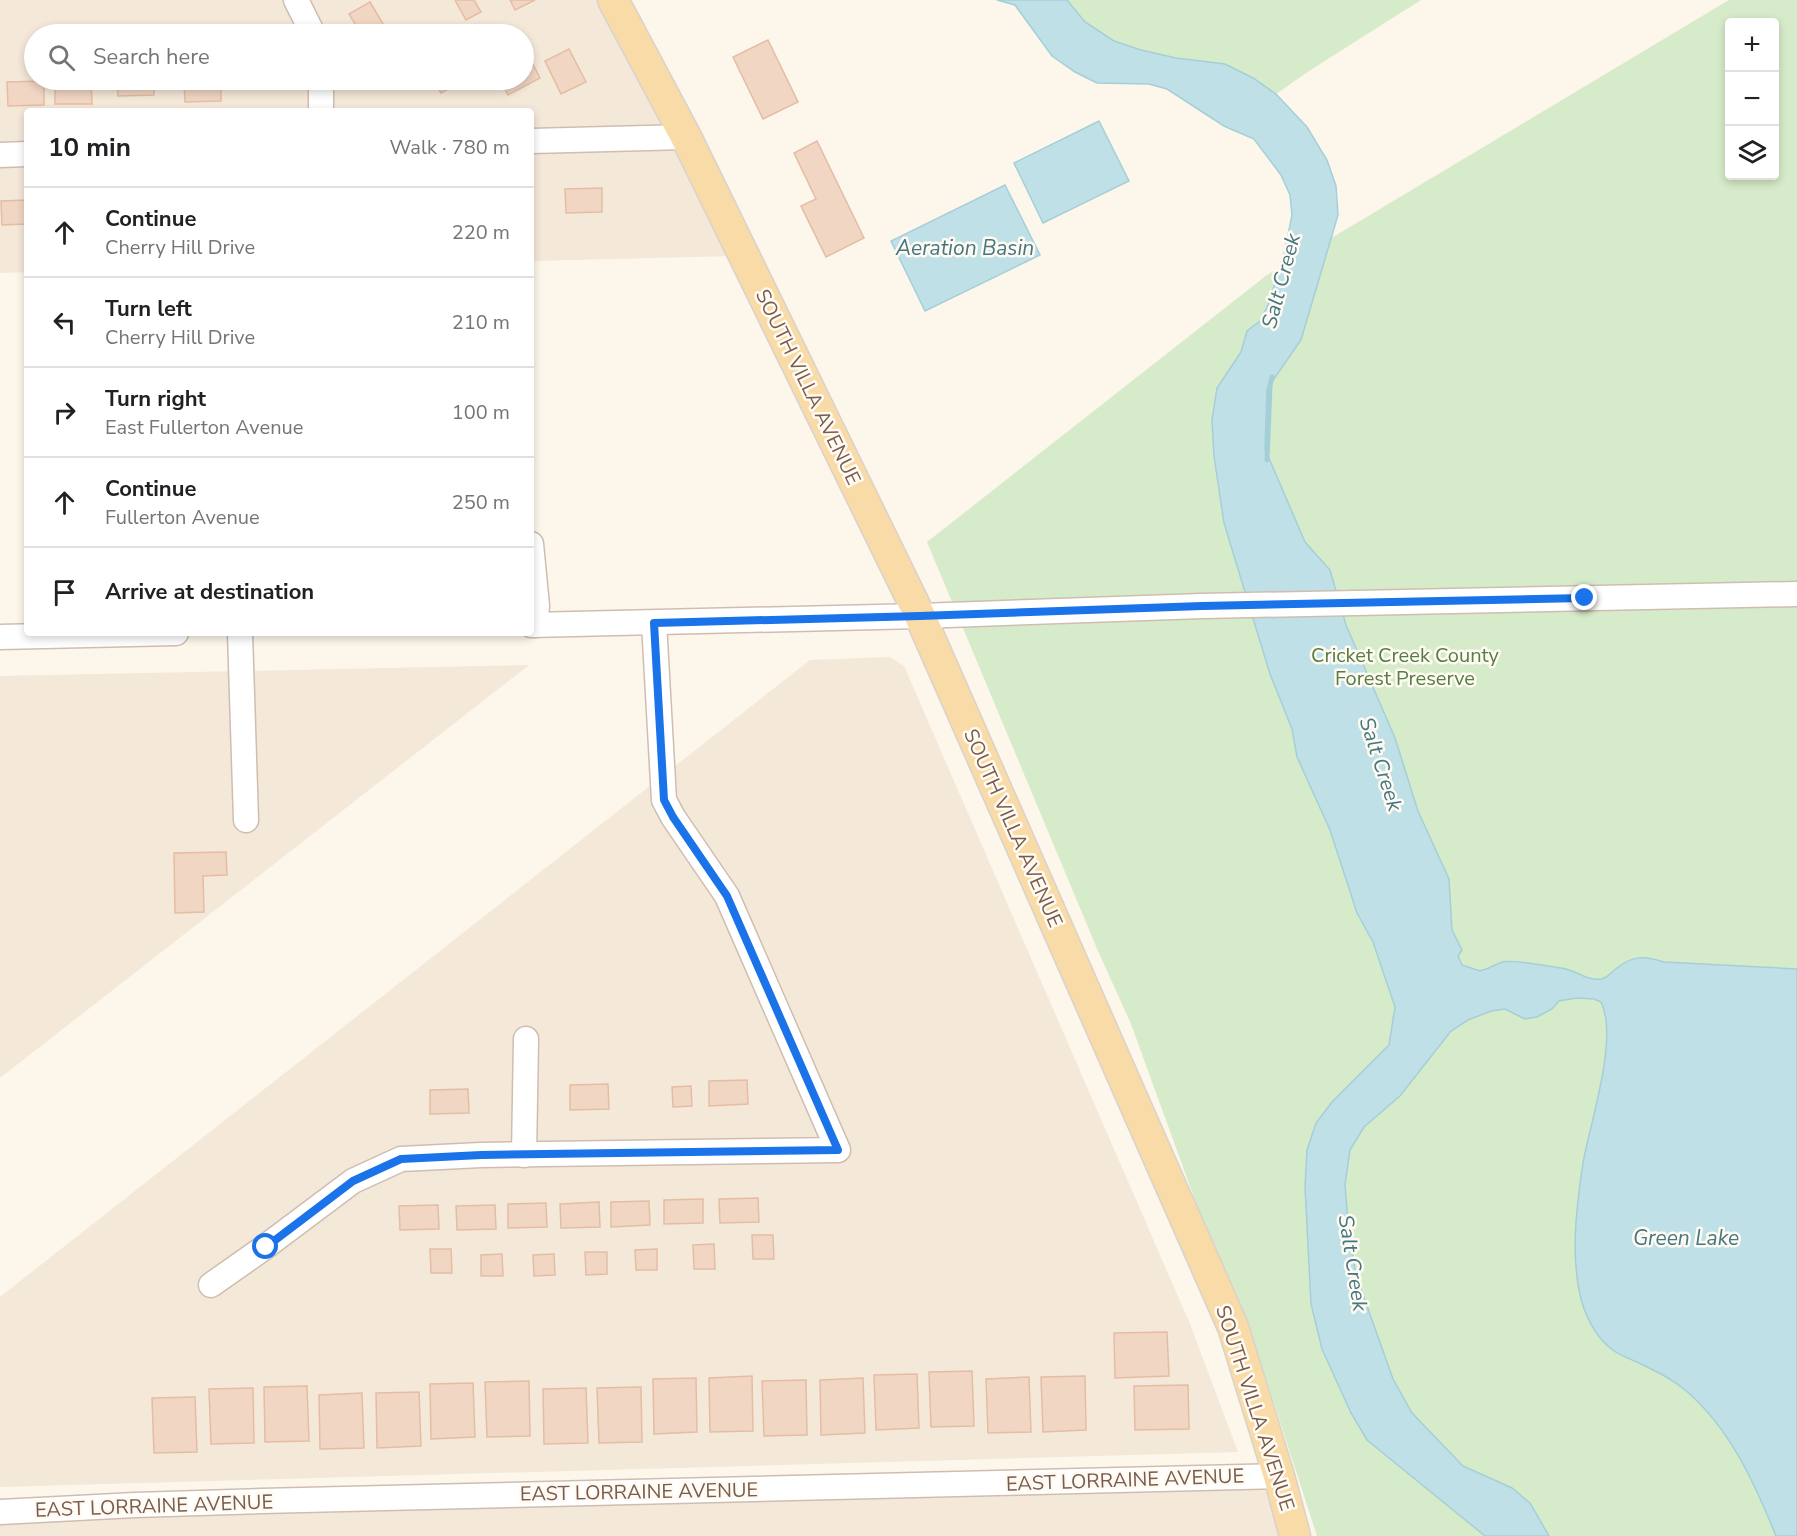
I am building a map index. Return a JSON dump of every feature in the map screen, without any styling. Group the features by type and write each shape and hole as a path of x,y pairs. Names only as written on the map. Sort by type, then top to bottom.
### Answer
{"main road":[{"name":"SOUTH VILLA AVENUE","path":"613,0 686,137 920,616 1233,1327 1295,1536"}],"street":[{"path":"296,0 308,24"},
{"path":"321,90 321,108"},
{"path":"534,141 686,137"},
{"path":"0,154 24,154"},
{"path":"534,575 537,606 534,620"},
{"path":"534,625 920,616 1202,606 1797,594"},
{"path":"211,1285 266,1247 353,1181 401,1159 838,1150 727,896 673,817 664,800 654,623"},
{"path":"0,637 44,636"},
{"path":"240,636 246,820"},
{"path":"524,1155 526,1039"},
{"name":"EAST LORRAINE AVENUE","path":"0,1512 261,1501 1279,1476"}],"shaded area":[{"path":"0,0 599,0 734,256 534,261 534,108 24,108 24,272 0,273"},
{"path":"890,657 904,666 1190,1324 1238,1452 0,1487 0,1297 810,660"},
{"path":"529,665 0,1078 0,676"},
{"path":"1274,1481 1288,1536 0,1536 0,1519"}],"green space":[{"path":"1067,0 1421,0 1276,94 1253,78 1225,64 1176,58 1114,41 1085,22"},
{"name":"Cricket Creek County Forest Preserve","path":"1729,0 1797,0 1797,1536 1317,1536 1272,1397 1207,1233 1131,1024 1098,951 927,542 1267,275"}],"water":[{"name":"Green Lake","path":"997,0 1067,0 1085,22 1114,41 1176,58 1225,64 1253,78 1276,94 1307,127 1327,160 1336,186 1338,215 1301,340 1267,389 1265,449 1305,542 1330,570 1346,625 1395,738 1418,811 1449,879 1452,930 1462,950 1458,956 1462,965 1480,971 1502,962 1523,962 1566,969 1588,978 1597,979 1606,977 1628,961 1639,958 1664,962 1797,969 1797,1536 1776,1536 1743,1464 1710,1414 1678,1384 1607,1346 1591,1324 1583,1307 1575,1258 1577,1210 1583,1163 1601,1081 1607,1037 1606,1018 1601,1002 1594,999 1577,998 1559,1001 1552,1009 1537,1017 1525,1019 1505,1009 1491,1011 1468,1020 1451,1031 1400,1096 1364,1127 1350,1150 1345,1185 1349,1234 1356,1275 1393,1379 1412,1413 1463,1466 1512,1488 1530,1503 1549,1536 1485,1536 1367,1440 1351,1413 1322,1349 1311,1304 1305,1187 1307,1150 1316,1123 1332,1102 1389,1045 1395,1007 1373,942 1357,913 1330,830 1297,757 1292,729 1270,674 1224,523 1214,456 1212,420 1217,388 1241,352 1247,331 1260,321 1268,305 1284,255 1292,215 1290,195 1281,175 1254,139 1224,126 1167,89 1149,84 1097,83 1075,72 1052,56 1015,5"},
{"name":"Aeration Basin","path":"1099,121 1129,181 1043,223 1014,163"},
{"name":"Aeration Basin","path":"1005,185 1040,255 925,311 891,241"}],"building":[{"path":"455,0 474,0 481,12 466,20"},
{"path":"510,0 535,0 515,10"},
{"path":"370,2 383,24 355,24 349,14"},
{"path":"768,40 798,102 763,119 733,57"},
{"path":"569,49 586,82 561,94 545,61"},
{"path":"534,66 540,78 534,81"},
{"path":"7,82 24,82 24,90 44,90 44,105 8,106"},
{"path":"55,90 91,90 92,104 55,104"},
{"path":"118,90 154,90 154,95 118,96"},
{"path":"184,90 221,90 221,101 185,102"},
{"path":"505,90 517,90 508,95"},
{"path":"817,141 864,238 826,257 801,206 816,199 794,153"},
{"path":"602,188 602,212 566,213 565,189"},
{"path":"24,200 24,224 2,225 1,201"},
{"path":"226,852 227,875 203,876 204,912 175,913 174,853"},
{"path":"747,1080 748,1104 709,1106 709,1081"},
{"path":"608,1084 609,1109 570,1110 570,1085"},
{"path":"691,1086 692,1106 673,1107 672,1087"},
{"path":"468,1089 469,1113 430,1114 430,1090"},
{"path":"758,1198 759,1222 720,1223 719,1199"},
{"path":"703,1199 703,1223 664,1224 664,1200"},
{"path":"649,1201 650,1225 611,1227 611,1202"},
{"path":"599,1202 600,1227 561,1228 560,1204"},
{"path":"546,1203 547,1227 508,1228 508,1204"},
{"path":"438,1205 439,1229 400,1230 399,1206"},
{"path":"495,1205 496,1229 457,1230 456,1206"},
{"path":"752,1235 773,1235 774,1259 753,1259"},
{"path":"714,1244 715,1269 694,1269 693,1245"},
{"path":"430,1249 451,1249 452,1273 431,1273"},
{"path":"657,1249 657,1270 636,1270 635,1250"},
{"path":"585,1252 607,1252 607,1274 586,1275"},
{"path":"502,1254 503,1276 481,1276 481,1255"},
{"path":"554,1254 555,1275 534,1276 533,1255"},
{"path":"1167,1332 1169,1376 1115,1378 1114,1333"},
{"path":"972,1371 974,1426 931,1427 929,1372"},
{"path":"917,1374 919,1428 876,1430 874,1375"},
{"path":"752,1376 753,1431 710,1432 709,1378"},
{"path":"1085,1376 1086,1430 1043,1432 1041,1377"},
{"path":"1029,1377 1031,1432 988,1433 986,1379"},
{"path":"696,1378 697,1432 654,1434 653,1379"},
{"path":"863,1378 865,1433 821,1435 820,1380"},
{"path":"806,1380 807,1435 764,1436 762,1381"},
{"path":"529,1381 530,1436 487,1437 485,1382"},
{"path":"473,1383 475,1437 431,1439 430,1384"},
{"path":"1188,1385 1189,1429 1135,1430 1134,1386"},
{"path":"307,1386 309,1441 265,1442 264,1387"},
{"path":"641,1387 642,1442 599,1443 597,1388"},
{"path":"253,1388 254,1443 211,1444 209,1389"},
{"path":"586,1388 588,1443 544,1444 543,1389"},
{"path":"419,1392 421,1446 377,1448 376,1393"},
{"path":"362,1393 364,1448 320,1449 319,1395"},
{"path":"195,1397 197,1452 154,1453 152,1398"}],"waterway":[{"name":"Salt Creek","path":"1267,460 1272,377"}],"route":[{"path":"266,1247 353,1181 401,1159 481,1155 838,1150 727,896 673,817 664,800 654,623 1202,606 1585,598"}]}
